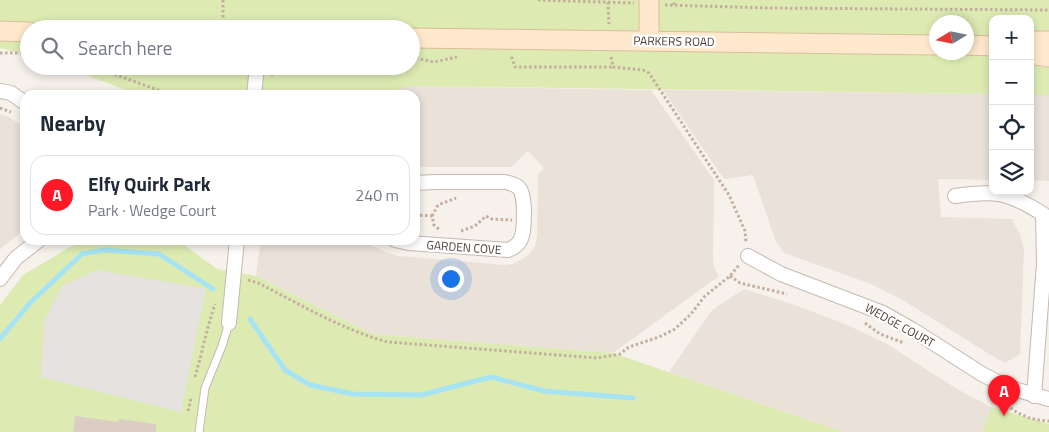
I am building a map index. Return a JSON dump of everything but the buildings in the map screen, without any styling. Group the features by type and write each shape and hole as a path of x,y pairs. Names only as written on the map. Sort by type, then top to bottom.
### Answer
{"main road":[{"path":"649,2 649,41"},
{"path":"0,31 20,32"},
{"name":"PARKERS ROAD","path":"420,38 929,45"},
{"path":"1034,41 1049,41"},
{"path":"974,45 989,46"},
{"path":"1034,55 1049,57"}],"street":[{"path":"255,90 256,75"},
{"path":"0,91 11,93 20,99"},
{"name":"GARDEN COVE","path":"420,183 512,184 518,187 522,194 523,220 522,237 519,244 508,250 420,243"},
{"path":"955,196 980,192 1002,194 1025,203 1043,214 1044,264 1034,396"},
{"path":"0,279 16,258 33,245"},
{"path":"229,323 237,245"},
{"name":"WEDGE COURT","path":"748,256 781,274 883,313 982,374 1007,387 1049,399"}],"lane":[{"path":"199,432 205,388 229,323"}],"path":[{"path":"223,0 223,20"},
{"path":"538,0 624,1 674,5 770,8 1049,10"},
{"path":"674,0 674,5"},
{"path":"608,2 609,40 613,67"},
{"path":"0,53 20,53"},
{"path":"233,278 258,283 360,334 388,342 597,358 620,354 629,347 659,337 675,328 705,296 730,276 748,256 745,231 729,195 649,72 613,67 516,67 512,58 503,56"},
{"path":"420,59 434,62 460,57"},
{"path":"116,75 158,90"},
{"path":"443,231 434,225 432,216 438,205 458,197 459,182"},
{"path":"420,215 432,216"},
{"path":"456,232 475,226 486,216 492,219 523,220"},
{"path":"730,276 740,283 790,294"},
{"path":"195,378 217,298"},
{"path":"860,320 892,340 908,344"},
{"path":"188,411 191,395"},
{"path":"997,396 1014,412 1025,417 1049,421"}],"shaded area":[{"path":"409,86 651,90 714,180 713,258 714,267 719,276 613,353 372,334 256,276 260,245 371,245 399,256 505,265 513,264 530,254 535,246 537,236 538,174 544,168 528,151 511,167 420,167 420,90 396,90"},
{"path":"663,90 989,94 989,180 938,179 941,217 1012,219 1021,237 1024,250 1020,354 1005,363 901,299 871,284 784,253 776,242 753,175 724,179"},
{"path":"1034,95 1049,95 1049,181 1034,180"},
{"path":"0,114 9,117 20,125 20,233 0,249"},
{"path":"97,270 206,289 181,412 41,377 44,321 62,286"},
{"path":"744,289 792,304 845,324 887,344 957,389 991,407 982,432 843,432 669,372 712,310"}],"green space":[{"path":"0,0 1049,0 1049,95 1034,95 1034,15 989,15 989,94 409,86 396,90 126,90 86,75 420,75 420,20 20,20 20,53 0,48"},
{"path":"76,245 184,245 217,269 256,276 372,334 613,353 843,432 0,432 0,305 23,275"},
{"path":"991,407 1049,424 1049,432 982,432"}],"waterway":[{"path":"0,339 31,302 82,254 104,250 159,254 213,289"},
{"path":"250,319 285,370 310,385 353,394 421,395 491,377 544,391 633,398"}],"place":[{"name":"Elfy Quirk Park","path":"1004,416"}]}
